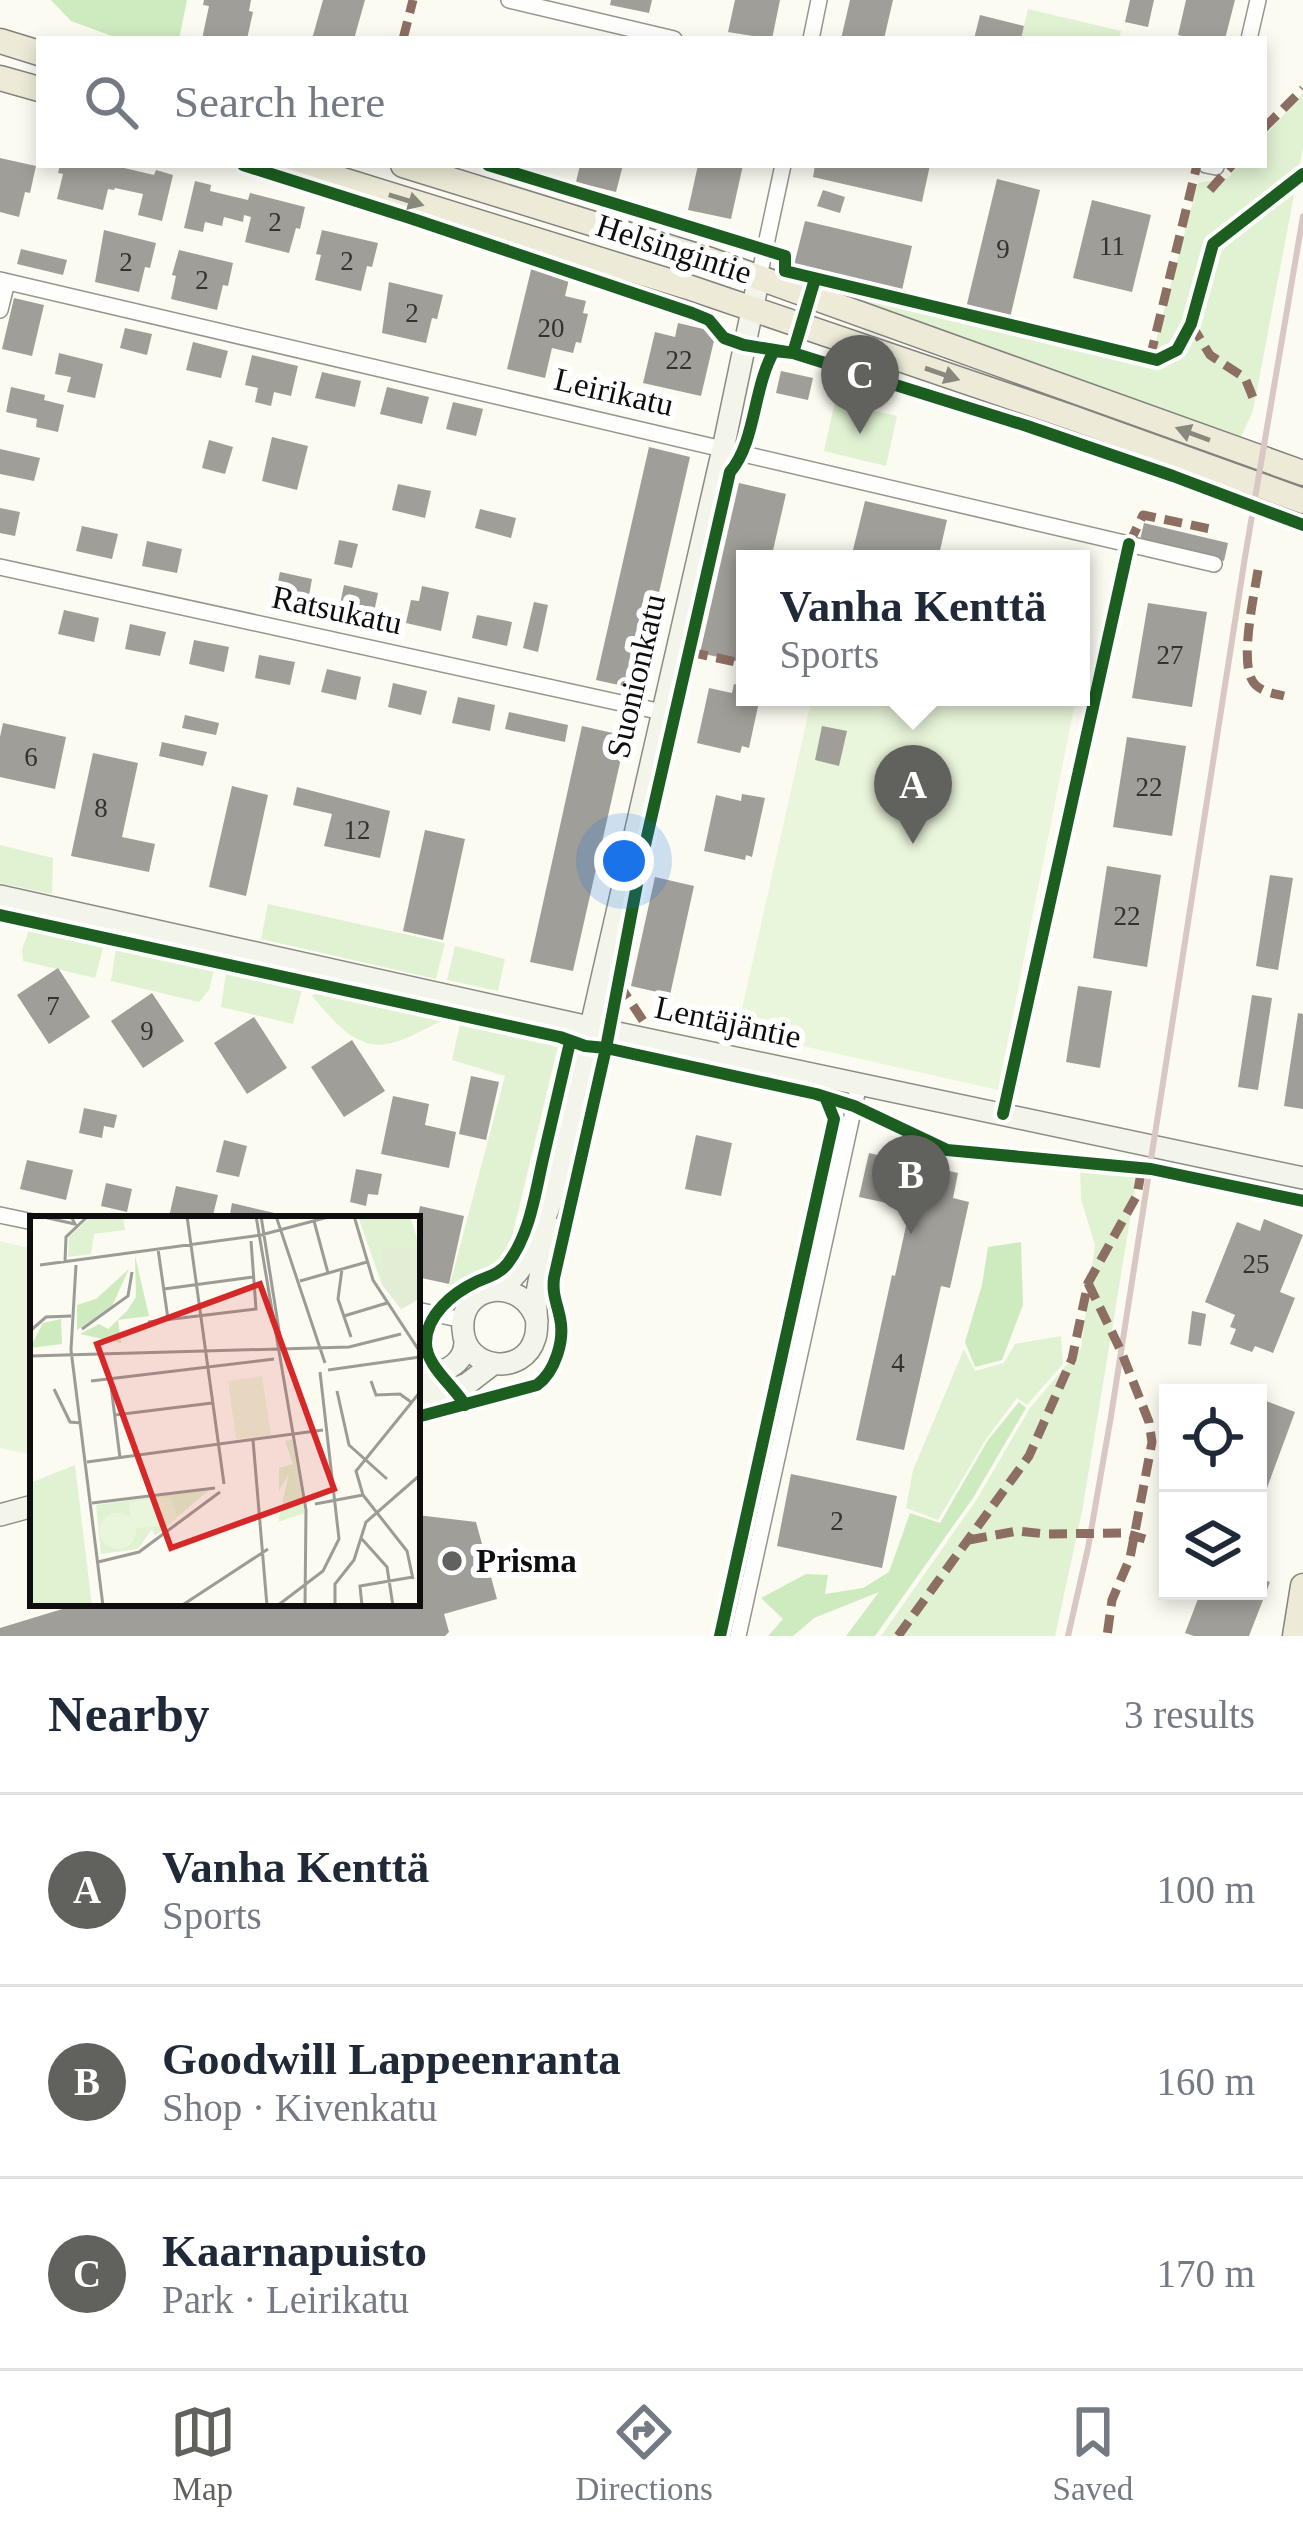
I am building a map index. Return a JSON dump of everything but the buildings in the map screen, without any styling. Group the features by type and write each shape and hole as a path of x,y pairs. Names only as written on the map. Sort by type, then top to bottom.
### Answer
{"main road":[{"path":"0,40 36,51"},
{"path":"0,77 36,88"},
{"name":"Helsingintie","path":"304,168 752,308 1303,501"},
{"name":"Helsingintie","path":"413,168 710,260 1303,473"},
{"path":"1294,1636 1303,1586"}],"street":[{"path":"509,0 562,8 663,36"},
{"path":"812,36 819,0"},
{"path":"1250,36 1258,0"},
{"name":"Suonionkatu","path":"537,1322 551,1201 782,168"},
{"path":"0,310 3,281"},
{"name":"Leirikatu","path":"3,281 1214,564"},
{"name":"Ratsukatu","path":"0,567 662,712"},
{"name":"Lentäjäntie","path":"0,896 1303,1178"},
{"path":"738,1636 860,1084"},
{"name":"Suonionkatu","path":"495,1290 508,1284 520,1268 551,1201"},
{"path":"0,1215 30,1221"},
{"path":"420,1311 464,1330 476,1356 493,1364 512,1363 524,1355 535,1341 537,1322 529,1304 514,1293 495,1290 478,1297 466,1311 464,1330 465,1351 458,1363 420,1380"},
{"path":"420,1402 467,1384 493,1364"},
{"path":"0,1515 30,1507"}],"green space":[{"path":"51,0 187,0 180,36 112,36 71,21"},
{"path":"1028,9 1121,31 1120,36 1022,36"},
{"path":"1303,93 1303,148 1253,411 1240,439 844,298 1149,366 1198,183 1228,178 1236,168 1267,168 1267,134"},
{"path":"835,402 897,416 886,466 824,451"},
{"path":"810,706 1074,706 998,1090 737,1031"},
{"path":"0,845 53,858 52,894 0,883"},
{"path":"268,904 445,943 436,979 261,939"},
{"path":"30,927 104,945 95,978 23,961"},
{"path":"455,946 505,959 498,991 447,980"},
{"path":"116,948 214,970 209,990 199,1002 111,981"},
{"path":"229,971 303,986 293,1024 221,1007"},
{"path":"318,990 445,1019 398,1041 367,1043 346,1032 328,1014 312,996"},
{"path":"461,1020 559,1042 509,1249 498,1266 465,1281 446,1299 505,1076 452,1060"},
{"path":"1080,1168 1137,1177 1082,1512 1055,1636 881,1636 977,1499 1030,1408 1081,1348 1095,1245 1081,1199"},
{"path":"0,1241 30,1248 30,1454 0,1448"},
{"path":"1021,1242 1023,1305 1002,1360 975,1367 965,1342 988,1247"},
{"path":"1061,1336 1063,1364 1027,1405 1017,1398 986,1439 938,1520 906,1508 913,1470 964,1349 975,1371 1004,1363 1015,1344"},
{"path":"1019,1402 1026,1408 973,1498 875,1636 846,1636 879,1592 814,1618 793,1636 768,1636 783,1619 761,1598 806,1574 828,1575 825,1594 863,1588 889,1572 910,1513 940,1523 988,1440"}],"railway":[{"path":"1068,1636 1111,1416 1303,216"}],"marked path":[{"path":"404,36 413,0"},
{"path":"1267,125 1303,89"},
{"path":"1150,358 1196,168"},
{"path":"1210,190 1229,168"},
{"path":"1191,324 1210,355 1245,378 1256,405"},
{"path":"1129,544 1143,515 1215,530"},
{"path":"1258,570 1248,668 1257,686 1284,696"},
{"path":"690,652 736,662"},
{"path":"618,983 644,1022"},
{"path":"898,1636 1029,1456 1072,1359 1088,1283 1137,1195 1142,1168"},
{"path":"1088,1283 1121,1351 1149,1422 1152,1442 1130,1558 1112,1600 1107,1636"},
{"path":"969,1540 1017,1531 1124,1533 1145,1539"}],"cycle path":[{"path":"252,168 692,313 709,320 724,338 744,345 793,353 1027,426 1303,525"},
{"path":"498,168 785,256 785,271 1157,360 1177,350 1191,324 1213,244 1303,174"},
{"path":"420,1416 537,1385 557,1355 561,1327 554,1278 730,472 745,446 774,351 793,353 815,279"},
{"path":"1003,1114 1129,544"},
{"path":"0,915 816,1094 854,1106 947,1150 1151,1169 1303,1201"},
{"path":"465,1405 435,1368 427,1351 427,1333 442,1306 501,1270 522,1239 570,1042"},
{"path":"720,1636 834,1119 826,1099"}],"place":[{"name":"Kaarnapuisto","path":"860,434"},
{"name":"Vanha Kenttä","path":"913,844"},
{"name":"Goodwill Lappeenranta","path":"911,1234"},
{"name":"Prisma","path":"452,1561"}]}
